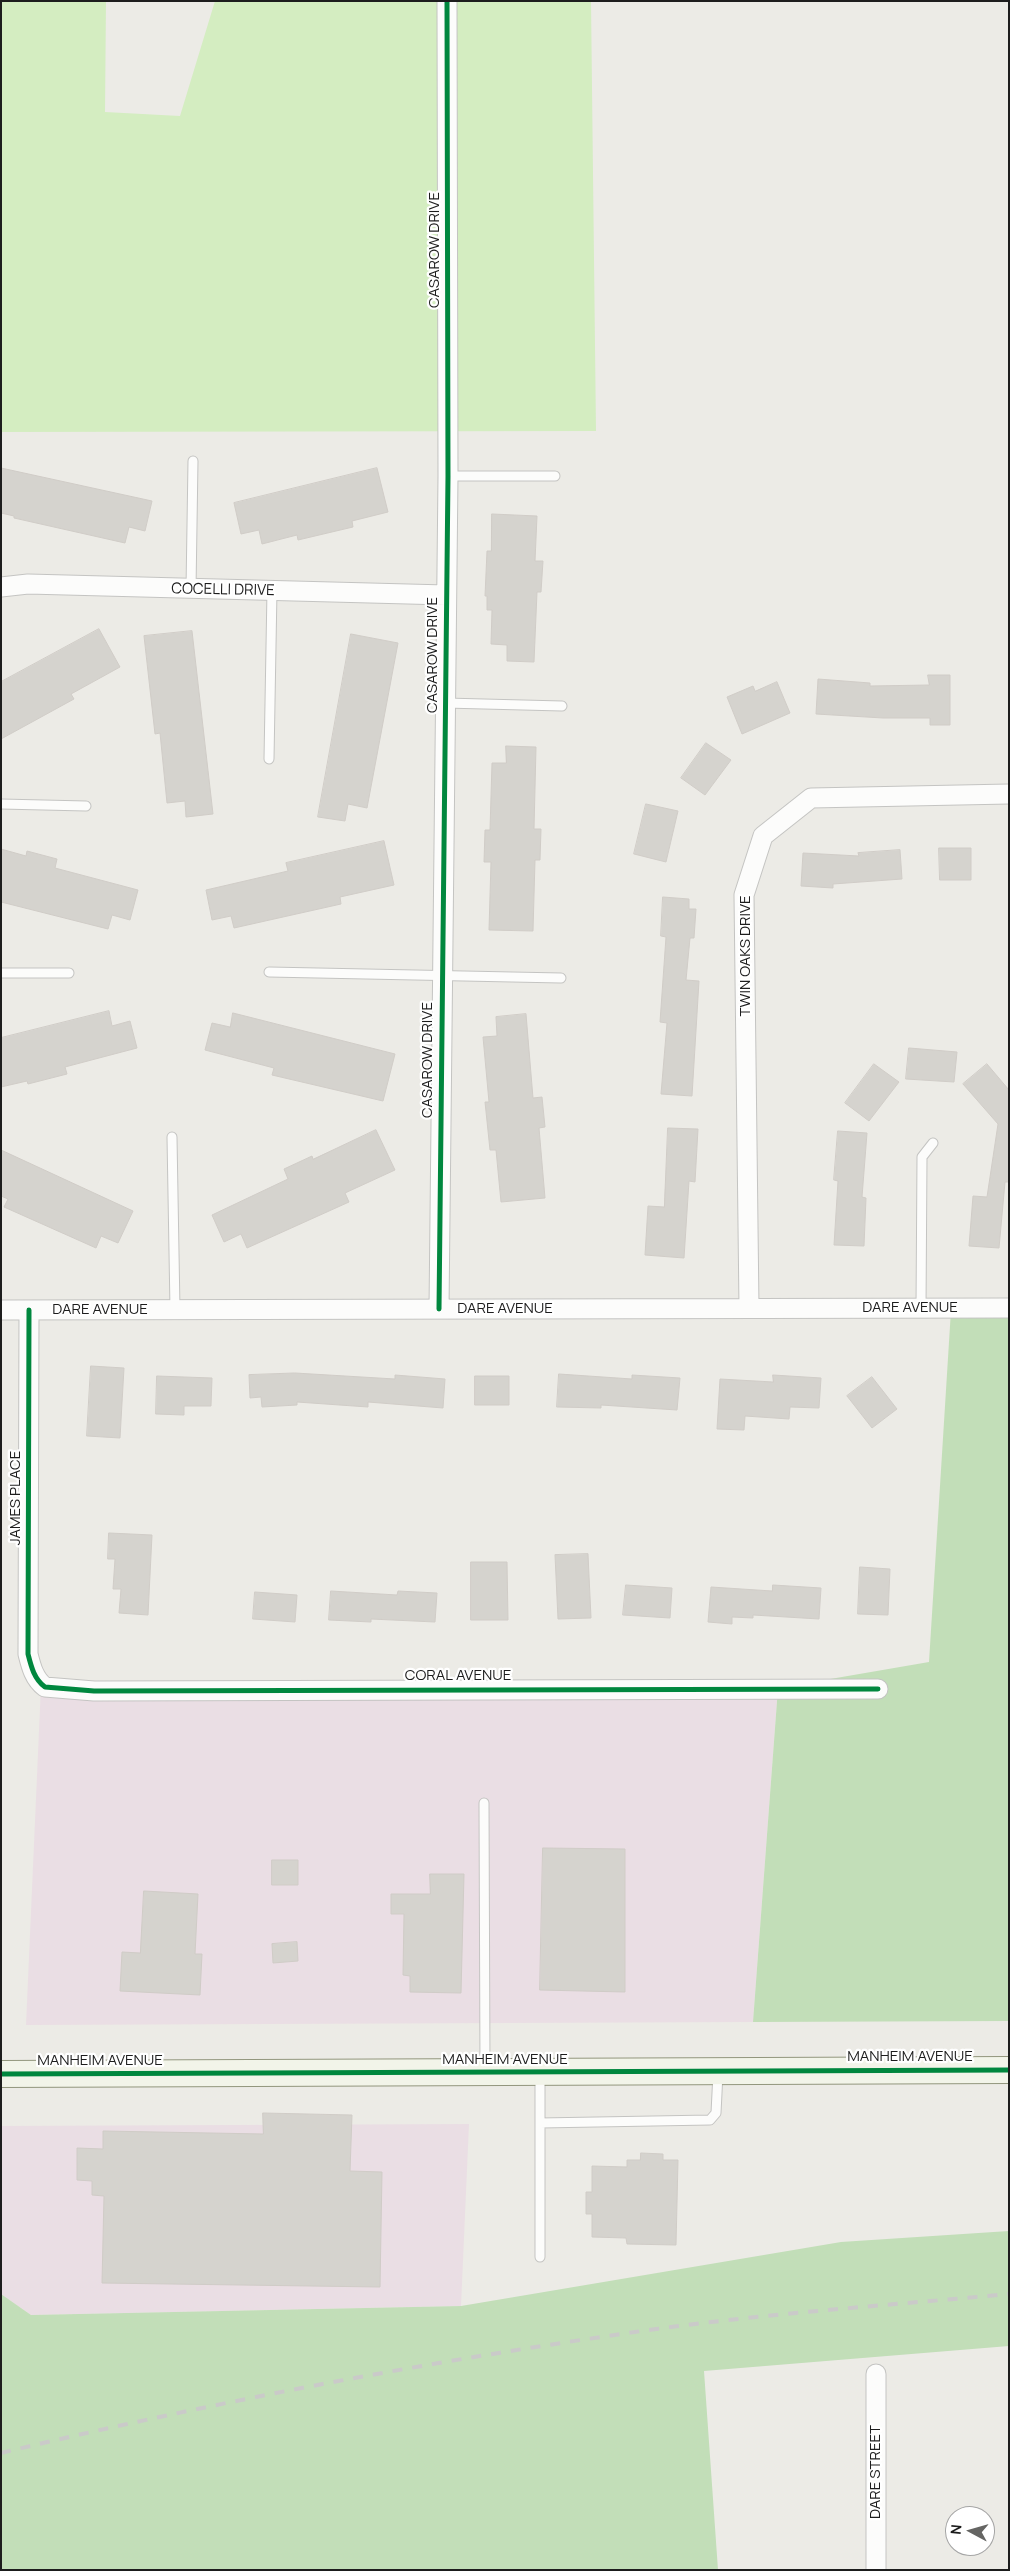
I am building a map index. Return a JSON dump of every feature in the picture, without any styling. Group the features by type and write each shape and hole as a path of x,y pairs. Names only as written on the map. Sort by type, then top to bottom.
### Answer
{"street":[{"name":"CASAROW DRIVE","path":"439,1309 441,975 448,476 447,1"},
{"name":"COCELLI DRIVE","path":"1,587 28,584 191,590 272,590 446,595"},
{"name":"TWIN OAKS DRIVE","path":"749,1308 744,895 763,836 811,798 1009,794"},
{"name":"DARE AVENUE","path":"1,1310 1009,1308"},
{"name":"JAMES PLACE","path":"29,1310 28,1654 32,1668 40,1683"},
{"name":"CORAL AVENUE","path":"40,1683 45,1687 94,1691 878,1689"},
{"name":"MANHEIM AVENUE","path":"1,2074 1009,2070"},
{"name":"DARE STREET","path":"876,2374 876,2570"}],"lane":[{"path":"191,590 193,461"},
{"path":"448,476 555,476"},
{"path":"269,759 272,590"},
{"path":"445,703 562,706"},
{"path":"1,804 86,806"},
{"path":"269,972 561,978"},
{"path":"1,973 70,973"},
{"path":"172,1137 175,1310"},
{"path":"921,1308 922,1157 933,1143"},
{"path":"484,1804 485,2072"},
{"path":"540,2123 710,2120 716,2113 717,2108 718,2071"},
{"path":"540,2072 540,2257"}],"shaded area":[{"path":"41,1685 778,1688 753,2022 26,2025"},
{"path":"469,2124 461,2306 31,2315 1,2294 1,2126"}],"green space":[{"path":"1,1 106,1 105,112 180,116 215,1 591,1 596,431 1,432"},
{"path":"951,1310 1009,1310 1009,2021 753,2022 778,1688 929,1662"},
{"path":"1009,2231 1009,2346 704,2371 718,2570 1,2570 1,2294 31,2315 461,2306 841,2242"}],"building":[{"path":"1,468 152,501 145,531 129,527 125,543 14,518 14,516 1,513"},
{"path":"377,468 388,512 352,521 353,527 298,540 297,535 262,544 259,530 241,534 234,503"},
{"path":"492,514 537,516 535,561 543,561 541,592 537,592 534,662 507,661 507,645 491,644 492,610 487,610 487,596 485,596 487,551 491,551"},
{"path":"99,629 120,667 71,694 74,699 1,739 1,682"},
{"path":"192,631 213,814 186,817 185,801 167,803 160,733 155,734 144,636"},
{"path":"351,634 398,643 367,808 348,804 345,821 318,817"},
{"path":"928,675 950,675 950,725 930,725 930,718 883,718 816,714 818,679 870,683 870,686 929,685"},
{"path":"777,682 790,713 742,734 727,697 753,686 755,691"},
{"path":"706,743 731,760 705,795 681,778"},
{"path":"506,746 536,747 534,829 541,829 540,860 535,860 533,931 489,930 491,862 484,862 485,830 490,830 492,763 506,763"},
{"path":"646,804 678,811 666,862 634,854"},
{"path":"384,841 394,885 340,897 341,904 234,928 231,916 212,920 206,890 288,871 286,863"},
{"path":"939,848 971,848 971,880 940,880"},
{"path":"1,849 26,856 27,851 57,859 55,868 138,890 130,920 112,915 108,929 1,902"},
{"path":"900,850 902,879 833,884 833,888 801,886 803,853 859,856 858,853"},
{"path":"663,897 689,899 689,909 696,909 694,938 690,938 686,980 699,981 692,1096 661,1094 667,1023 660,1022 666,937 661,936"},
{"path":"109,1011 112,1026 130,1021 137,1048 65,1067 67,1074 28,1084 27,1081 1,1087 1,1038"},
{"path":"233,1013 395,1054 383,1101 272,1075 274,1068 205,1050 212,1023 230,1027"},
{"path":"526,1014 533,1098 542,1097 545,1127 539,1128 545,1198 501,1202 496,1150 490,1150 485,1102 489,1102 483,1037 497,1036 496,1017"},
{"path":"909,1048 957,1052 954,1082 906,1079"},
{"path":"874,1064 899,1082 869,1121 845,1103"},
{"path":"987,1064 1009,1090 1009,1182 1005,1182 999,1248 969,1246 973,1196 987,1197 998,1124 963,1084"},
{"path":"668,1128 698,1129 695,1182 689,1181 684,1258 645,1255 648,1206 664,1207"},
{"path":"376,1130 395,1170 345,1193 349,1202 247,1248 241,1234 224,1242 212,1215 288,1179 284,1169 312,1156 313,1159"},
{"path":"838,1131 867,1133 862,1197 866,1198 864,1246 834,1245 838,1181 834,1180"},
{"path":"1,1150 133,1211 118,1243 101,1236 96,1248 4,1207 8,1199 1,1196"},
{"path":"91,1366 124,1368 120,1438 87,1436"},
{"path":"295,1373 395,1379 395,1375 445,1379 443,1408 368,1402 368,1407 297,1402 297,1405 262,1407 261,1397 250,1398 249,1375"},
{"path":"559,1374 632,1379 632,1375 680,1378 677,1410 601,1405 601,1408 557,1407"},
{"path":"773,1375 821,1378 819,1408 790,1407 789,1419 745,1416 744,1430 717,1429 720,1379 773,1382"},
{"path":"157,1376 212,1378 211,1406 184,1406 184,1415 156,1414"},
{"path":"475,1376 509,1376 509,1405 475,1405"},
{"path":"872,1377 897,1409 872,1428 847,1396"},
{"path":"109,1533 152,1535 148,1615 119,1613 121,1589 113,1589 115,1559 108,1559"},
{"path":"588,1554 591,1618 558,1619 555,1555"},
{"path":"471,1562 507,1562 508,1620 471,1620"},
{"path":"860,1567 890,1569 888,1615 858,1614"},
{"path":"626,1585 672,1588 670,1618 623,1615"},
{"path":"773,1585 821,1588 819,1619 753,1615 753,1618 732,1617 732,1624 708,1622 711,1587 772,1591"},
{"path":"331,1591 397,1595 398,1591 437,1593 435,1622 371,1619 371,1622 329,1620"},
{"path":"255,1592 297,1595 295,1622 253,1619"},
{"path":"543,1848 625,1849 625,1992 540,1990"},
{"path":"272,1860 298,1860 298,1885 272,1885"},
{"path":"430,1874 464,1874 461,1993 410,1992 410,1976 403,1975 404,1914 391,1914 391,1894 430,1894"},
{"path":"144,1891 198,1894 195,1954 202,1954 200,1995 120,1991 122,1952 140,1953"},
{"path":"297,1942 298,1961 273,1963 272,1944"},
{"path":"263,2113 352,2115 350,2171 382,2172 380,2287 102,2283 104,2196 92,2195 92,2181 77,2180 77,2148 103,2149 103,2131 263,2134"},
{"path":"641,2153 663,2154 663,2160 678,2160 676,2245 627,2244 626,2238 592,2237 592,2214 586,2214 586,2192 592,2192 592,2166 627,2167 627,2160 640,2160"}],"railway":[{"path":"1,2453 246,2399 491,2354 656,2329 744,2318 1009,2294"}],"cycle path":[{"path":"439,1309 448,476 447,1"},
{"path":"29,1310 28,1654 36,1676 45,1687 94,1691 878,1689"},
{"path":"1,2074 1009,2070"}]}
